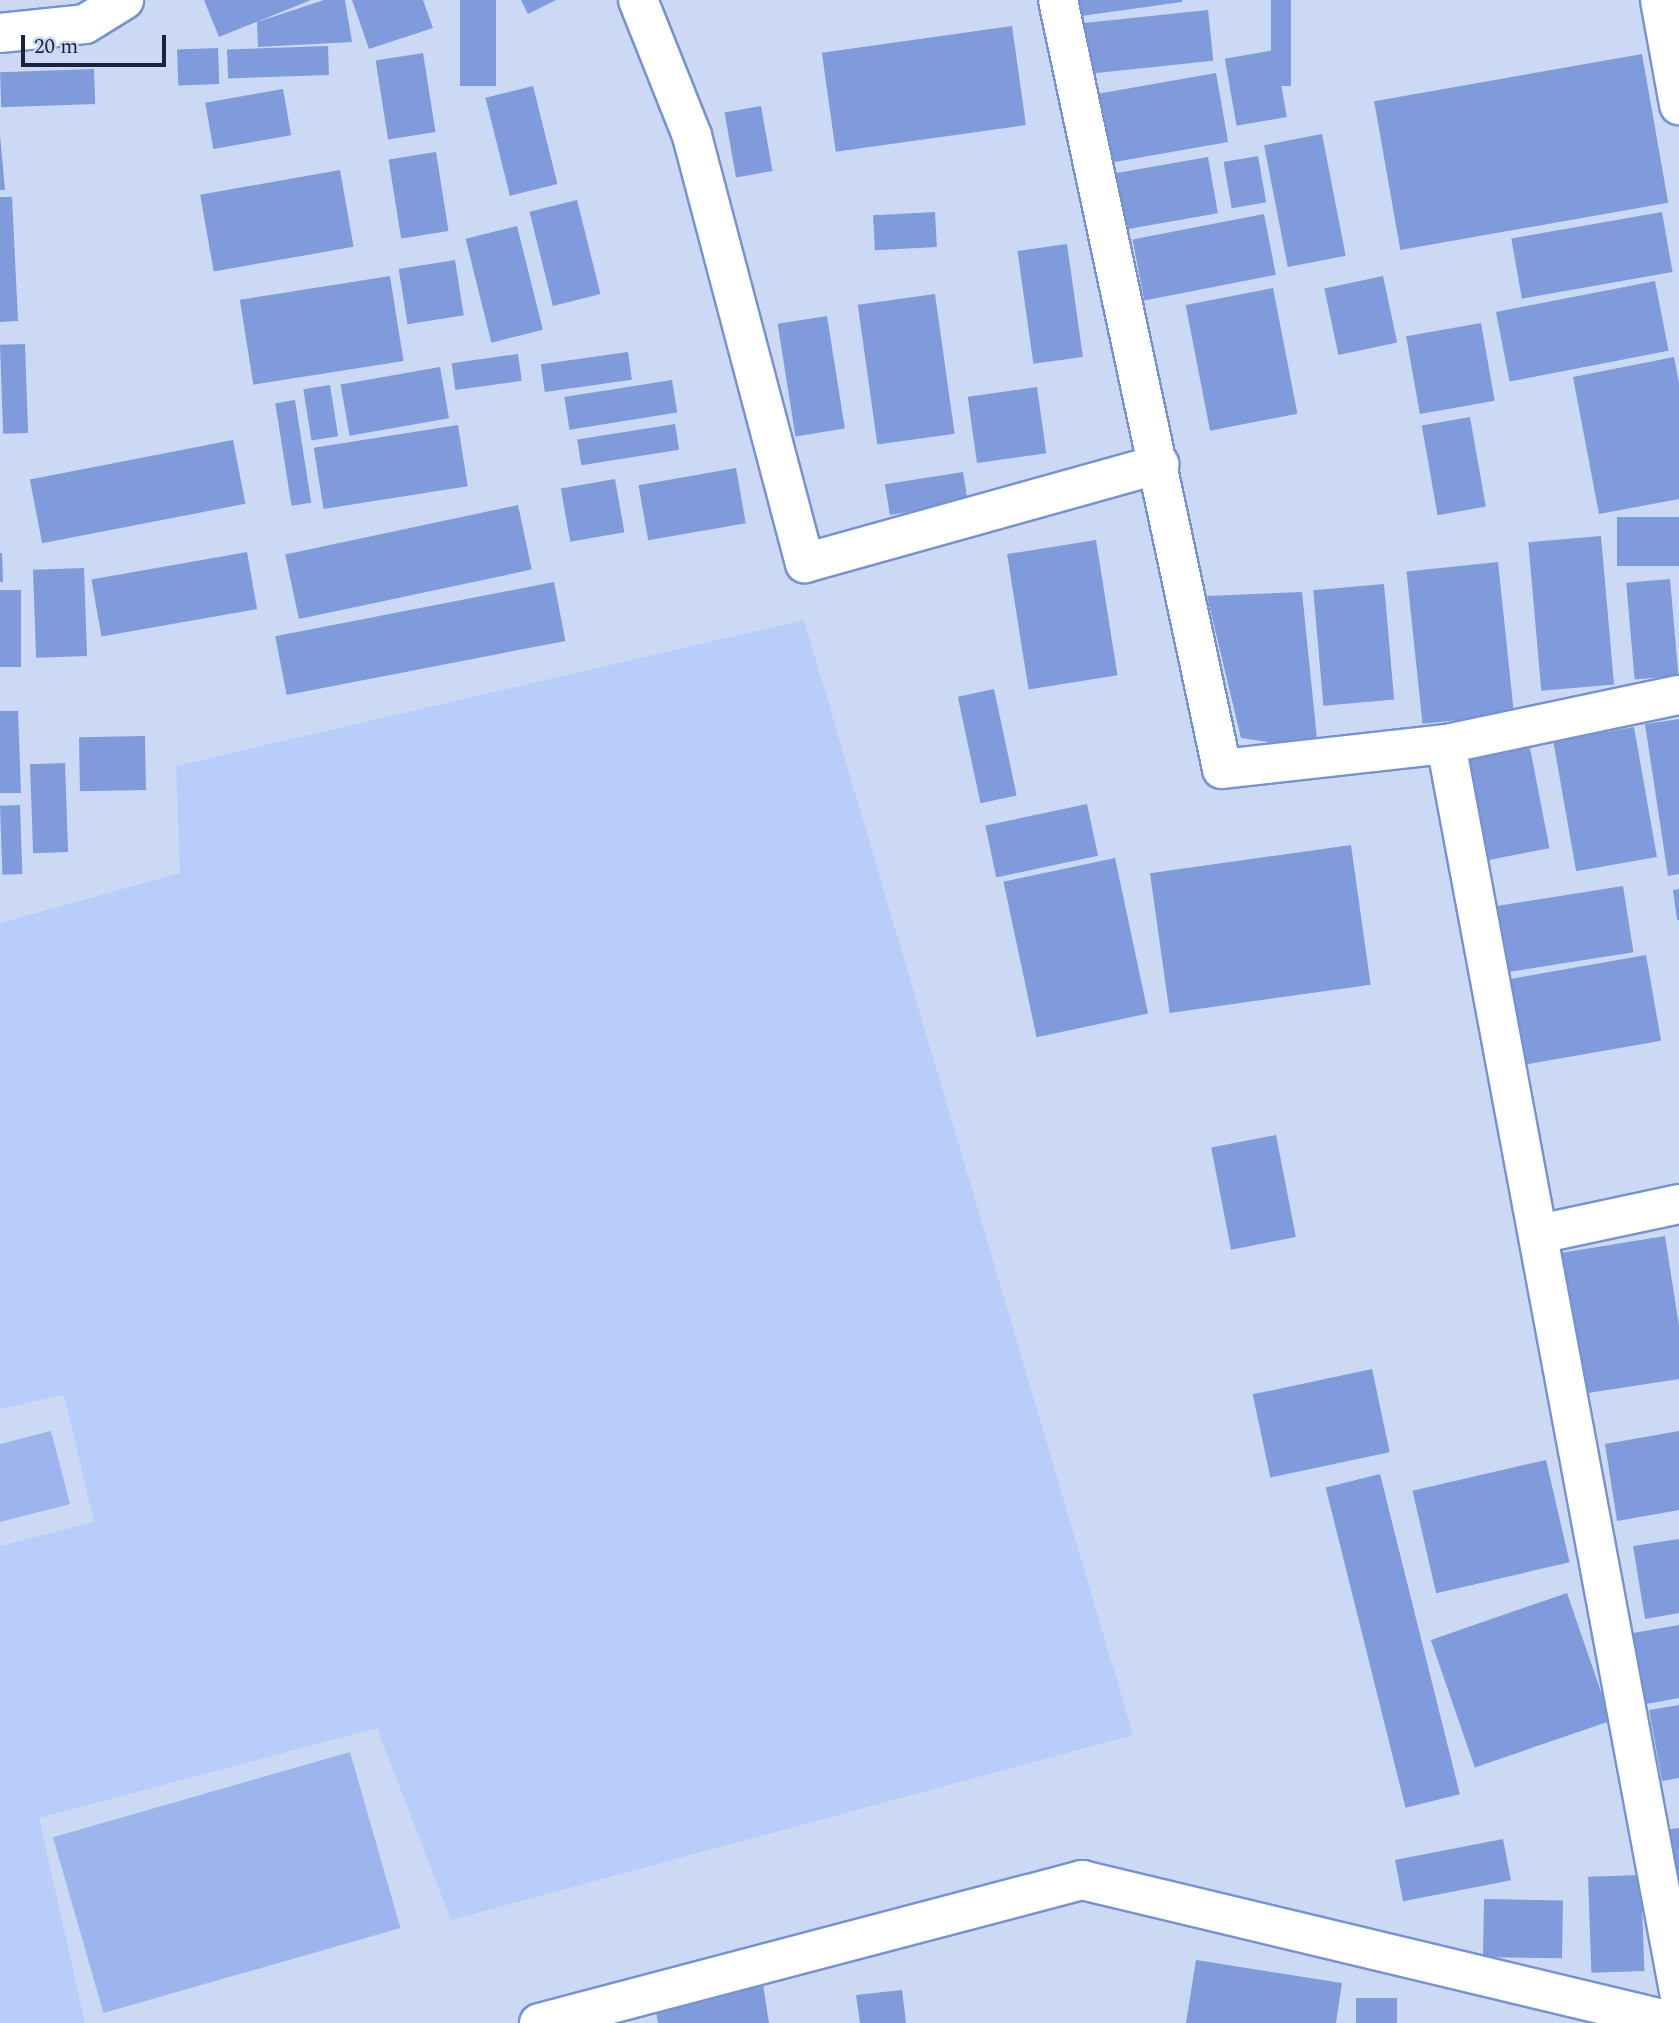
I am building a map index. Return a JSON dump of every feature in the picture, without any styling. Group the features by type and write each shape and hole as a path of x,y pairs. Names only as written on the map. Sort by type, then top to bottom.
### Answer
{"street":[{"path":"0,33 85,24 124,0"},
{"path":"638,0 692,136 806,563 1159,464"},
{"path":"1058,0 1222,769 1446,744 1679,695"},
{"path":"1660,0 1679,105"},
{"path":"1446,744 1679,1992"},
{"path":"1539,1234 1679,1204"},
{"path":"539,2023 1082,1880 1679,2023"}],"shaded area":[{"path":"804,620 1133,1735 451,1920 377,1728 39,1818 85,2023 0,2023 0,1546 94,1522 64,1395 0,1409 0,923 180,873 176,766"},
{"path":"51,1431 70,1504 0,1522 0,1444"},
{"path":"350,1752 400,1928 103,2013 53,1837"}],"building":[{"path":"204,0 311,0 219,37"},
{"path":"324,0 345,0 352,42 258,47 257,22"},
{"path":"352,0 423,0 433,28 369,49"},
{"path":"460,0 496,0 496,86 460,86"},
{"path":"521,0 556,0 528,14"},
{"path":"1072,0 1182,0 1182,2 1074,17"},
{"path":"1271,0 1291,0 1291,86 1271,86"},
{"path":"1208,10 1213,61 1085,74 1080,23"},
{"path":"1012,26 1026,125 836,152 822,53"},
{"path":"328,46 329,75 228,79 227,50"},
{"path":"218,48 219,84 178,85 177,49"},
{"path":"1275,50 1287,117 1237,126 1225,59"},
{"path":"423,53 436,132 388,140 376,61"},
{"path":"1642,54 1668,203 1400,250 1374,101"},
{"path":"94,69 95,104 1,107 0,72"},
{"path":"1216,73 1228,142 1106,163 1094,95"},
{"path":"533,86 557,184 510,196 485,98"},
{"path":"283,89 291,135 213,149 205,103"},
{"path":"761,106 772,171 736,177 725,112"},
{"path":"1322,134 1346,256 1288,267 1264,145"},
{"path":"0,135 5,190 0,190"},
{"path":"436,152 449,231 401,239 389,160"},
{"path":"1258,156 1266,202 1232,208 1224,162"},
{"path":"1208,157 1218,213 1122,230 1112,174"},
{"path":"340,170 354,247 214,271 200,195"},
{"path":"0,197 12,197 18,321 0,322"},
{"path":"577,200 600,294 553,306 529,212"},
{"path":"935,212 937,247 875,250 873,215"},
{"path":"1662,212 1673,272 1522,299 1511,239"},
{"path":"1264,214 1276,275 1144,300 1132,240"},
{"path":"517,226 543,330 491,343 466,239"},
{"path":"1067,244 1083,357 1033,364 1017,251"},
{"path":"455,260 464,315 407,324 399,269"},
{"path":"390,276 403,361 253,385 240,300"},
{"path":"1383,276 1397,343 1338,355 1324,288"},
{"path":"1655,281 1669,351 1510,382 1496,312"},
{"path":"1273,288 1297,414 1210,431 1186,305"},
{"path":"935,294 955,434 877,444 858,305"},
{"path":"827,316 845,429 795,436 778,324"},
{"path":"1481,323 1495,401 1420,414 1406,336"},
{"path":"25,344 28,433 3,434 0,345"},
{"path":"628,352 632,380 545,392 541,364"},
{"path":"518,354 522,381 455,390 452,363"},
{"path":"1674,357 1679,383 1679,499 1599,514 1573,377"},
{"path":"440,367 449,418 350,436 341,385"},
{"path":"672,380 677,413 570,430 564,397"},
{"path":"330,385 338,436 311,441 303,389"},
{"path":"1037,387 1046,453 977,463 968,397"},
{"path":"295,400 311,503 292,506 275,403"},
{"path":"1470,417 1486,507 1438,515 1422,426"},
{"path":"675,424 679,450 581,465 577,439"},
{"path":"458,425 468,486 323,509 314,448"},
{"path":"233,440 245,504 42,543 30,479"},
{"path":"736,468 746,523 648,540 639,485"},
{"path":"963,472 968,503 890,515 885,484"},
{"path":"615,479 624,532 570,542 561,489"},
{"path":"518,505 532,570 299,619 285,554"},
{"path":"1617,517 1679,517 1679,566 1617,566"},
{"path":"1601,536 1614,684 1541,691 1528,542"},
{"path":"1096,540 1117,675 1029,689 1007,554"},
{"path":"247,552 257,609 101,637 91,579"},
{"path":"2,553 3,582 0,582"},
{"path":"1498,562 1514,714 1422,724 1407,572"},
{"path":"84,568 87,656 36,658 33,570"},
{"path":"1670,579 1678,676 1635,679 1626,583"},
{"path":"554,582 565,641 287,695 275,636"},
{"path":"1384,584 1394,700 1323,706 1313,590"},
{"path":"0,590 21,590 21,667 0,667"},
{"path":"1302,592 1318,749 1241,738 1207,596"},
{"path":"994,689 1017,796 980,803 958,697"},
{"path":"0,711 18,711 21,793 0,793"},
{"path":"1679,719 1679,874 1668,876 1645,724"},
{"path":"1634,727 1657,857 1576,871 1553,741"},
{"path":"145,736 146,790 80,791 79,737"},
{"path":"1530,748 1549,848 1489,860 1469,760"},
{"path":"65,763 68,852 33,853 30,764"},
{"path":"1087,804 1098,856 996,877 985,826"},
{"path":"20,805 22,874 2,875 0,806"},
{"path":"1351,845 1371,985 1170,1013 1150,873"},
{"path":"1115,858 1148,1014 1037,1037 1003,882"},
{"path":"1623,886 1633,952 1501,973 1491,907"},
{"path":"1679,889 1679,920 1677,920 1673,890"},
{"path":"1646,955 1661,1041 1518,1066 1503,980"},
{"path":"1276,1135 1296,1237 1231,1250 1211,1148"},
{"path":"1665,1236 1679,1326 1679,1379 1582,1394 1560,1253"},
{"path":"1372,1369 1390,1452 1270,1478 1253,1394"},
{"path":"1679,1431 1679,1510 1617,1521 1605,1444"},
{"path":"1546,1460 1570,1562 1436,1593 1413,1491"},
{"path":"1380,1474 1460,1794 1405,1808 1326,1488"},
{"path":"1679,1539 1679,1613 1645,1619 1633,1546"},
{"path":"1567,1593 1611,1721 1475,1768 1431,1640"},
{"path":"1679,1625 1679,1698 1646,1704 1633,1633"},
{"path":"1679,1705 1679,1778 1662,1781 1649,1710"},
{"path":"1679,1828 1679,1889 1662,1830"},
{"path":"1503,1839 1511,1880 1403,1901 1395,1860"},
{"path":"1641,1875 1644,1971 1591,1973 1588,1877"},
{"path":"1484,1899 1563,1900 1562,1958 1483,1957"},
{"path":"1196,1960 1342,1983 1336,2023 1186,2023"},
{"path":"763,1984 769,2023 658,2023 654,2000"},
{"path":"902,1990 906,2023 860,2023 856,1995"},
{"path":"1356,1998 1397,1998 1397,2023 1356,2023"}]}
